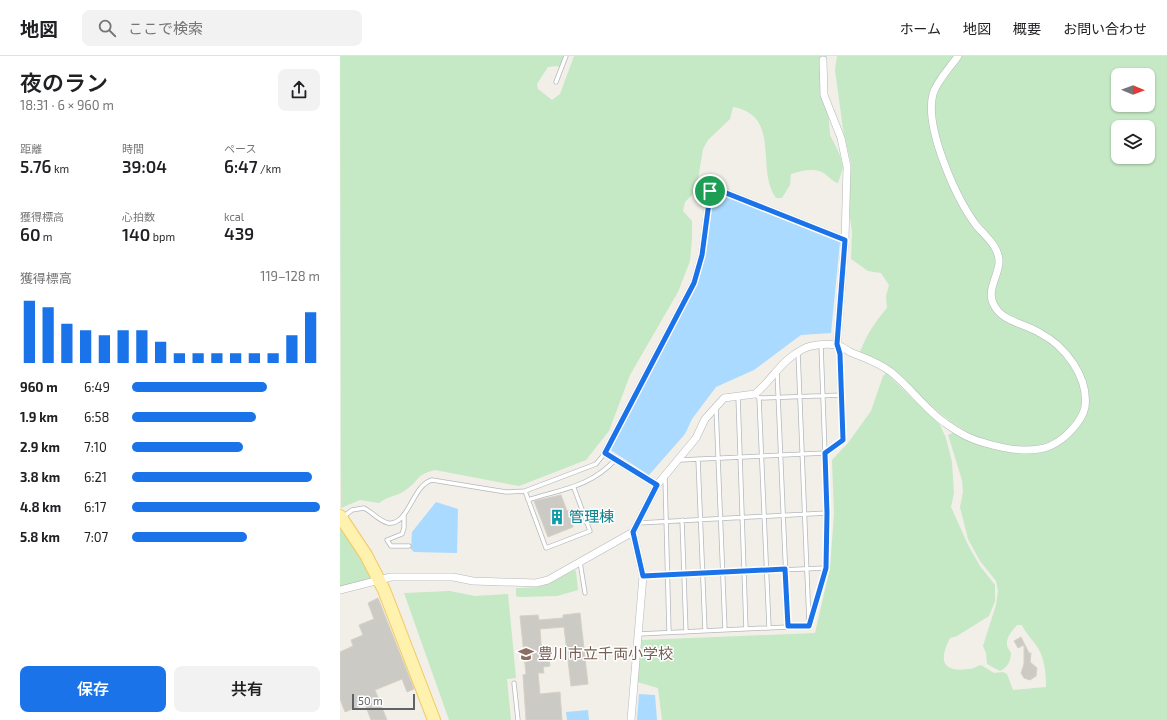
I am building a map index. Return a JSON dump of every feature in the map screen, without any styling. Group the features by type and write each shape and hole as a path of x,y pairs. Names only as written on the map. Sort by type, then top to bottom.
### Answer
{"main road":[{"path":"341,517 366,555 379,581 434,720"}],"street":[{"path":"340,590 391,577 453,577 473,581 536,583 548,580 633,532 657,485 696,438 705,419 716,405 724,398 757,396 777,369 787,359 810,346 837,344 872,360 889,370 944,423 981,442 999,448 1030,450 1050,446 1072,429 1084,411 1084,385 1067,356 1058,345 1040,333 1005,318 992,302 991,289 999,264 997,252 964,208 954,187 932,117 934,92 958,56"},
{"path":"823,60 824,95 846,156 845,240 837,344"},
{"path":"657,485 605,453 694,283 702,255 711,187 845,240"},
{"path":"631,720 643,576 633,532"}],"lane":[{"path":"556,82 566,56"},
{"path":"678,460 825,453 843,440 840,354 837,344"},
{"path":"809,626 826,568 827,513 821,345"},
{"path":"798,352 809,626"},
{"path":"777,369 788,626"},
{"path":"769,627 762,456 757,396 778,397 842,395"},
{"path":"738,396 746,628"},
{"path":"716,405 725,630"},
{"path":"341,517 357,508 368,510 387,523 395,522 404,514 420,487 432,480 506,492 525,491 596,464 605,453"},
{"path":"698,459 706,631"},
{"path":"528,500 553,492 574,488 602,474 615,460"},
{"path":"665,476 669,632"},
{"path":"525,491 546,548 590,531 574,488"},
{"path":"637,523 827,513"},
{"path":"404,514 404,528 402,534 387,540 391,546 409,546"},
{"path":"682,520 686,632"},
{"path":"580,562 584,593"},
{"path":"643,576 826,568"},
{"path":"639,634 809,626"},
{"path":"514,683 518,720"}],"green space":[{"path":"340,56 568,56 563,69 557,66 548,67 537,84 538,89 552,100 560,94 574,56 827,56 825,67 830,135 840,155 843,168 838,183 825,174 813,170 791,174 790,185 782,198 776,198 770,186 767,172 763,132 757,121 748,112 733,107 730,119 708,140 703,149 698,179 693,194 685,202 683,211 692,221 692,238 690,261 678,292 630,375 609,431 586,460 519,486 435,470 421,476 404,491 379,503 360,500 341,508"},
{"path":"837,56 954,56 934,90 929,102 928,112 933,141 938,158 958,202 963,211 990,245 995,256 995,268 989,291 991,306 1031,329 1049,342 1065,358 1077,378 1082,396 1080,412 1072,426 1059,437 1043,444 1023,447 1002,445 976,437 954,424 944,416 891,367 860,352 872,328 887,308 886,296 889,285 881,273 868,271 851,259 852,232 849,209 851,164 843,129 835,70"},
{"path":"961,56 1167,56 1167,720 662,720 658,688 637,682 642,640 815,633 830,568 834,514 832,460 848,443 871,411 883,376 886,373 940,425 946,438 952,462 954,493 951,507 969,547 980,566 995,585 995,601 989,616 957,636 950,638 944,653 945,663 948,667 953,669 970,669 981,665 994,673 1003,672 1007,674 1013,690 1046,687 1044,662 1038,648 1022,625 1017,625 1008,637 1007,646 1011,656 1007,666 1000,671 987,664 986,653 983,646 996,605 998,591 996,581 980,561 968,539 960,507 963,492 962,480 948,435 955,432 1008,451 1022,454 1036,454 1049,450 1065,439 1088,402 1069,354 1005,314 996,303 994,293 1002,265 1000,250 966,205 950,171 936,127 934,102 937,92"},
{"path":"340,527 374,579 340,587"},
{"path":"574,570 576,571 578,590 557,596 516,596 516,588 540,586 558,579"},
{"path":"450,591 475,596 508,594 516,678 507,679 511,720 449,720 404,593"}],"water":[{"path":"713,190 840,242 831,333 801,335 754,370 716,387 692,419 685,434 649,475 609,449 694,291 705,256"},
{"path":"436,502 458,509 457,553 414,552 411,549 412,532"},
{"path":"639,694 655,695 657,720 637,720"},
{"path":"588,710 589,720 567,720 566,712"}],"building":[{"name":"管理棟","path":"561,495 567,511 571,510 576,522 572,523 573,527 548,537 534,501"},
{"path":"378,598 414,689 407,692 402,679 375,690 387,720 371,720 365,704 345,712 340,699 340,652 353,646 351,640 363,635 359,625 374,619 368,603"},
{"path":"580,613 588,684 571,686 564,627 540,629 542,658 549,657 550,666 543,667 544,673 538,673 540,694 560,692 562,720 526,720 523,675 526,674 520,616 538,615 539,620 563,618 563,615"},
{"path":"1021,637 1029,653 1031,653 1030,662 1037,668 1036,676 1030,680 1024,678 1021,673 1024,664 1024,645 1018,648 1014,641"}],"place":[{"name":"管理棟","path":"557,517"},
{"name":"豊川市立千両小学校","path":"526,654"}],"route":[{"path":"711,187 714,187 845,240 837,344 840,354 843,440 825,453 827,513 826,568 809,626 788,626 785,569 643,576 633,532 657,485 605,453 694,283 702,255 710,191 711,187"}]}
